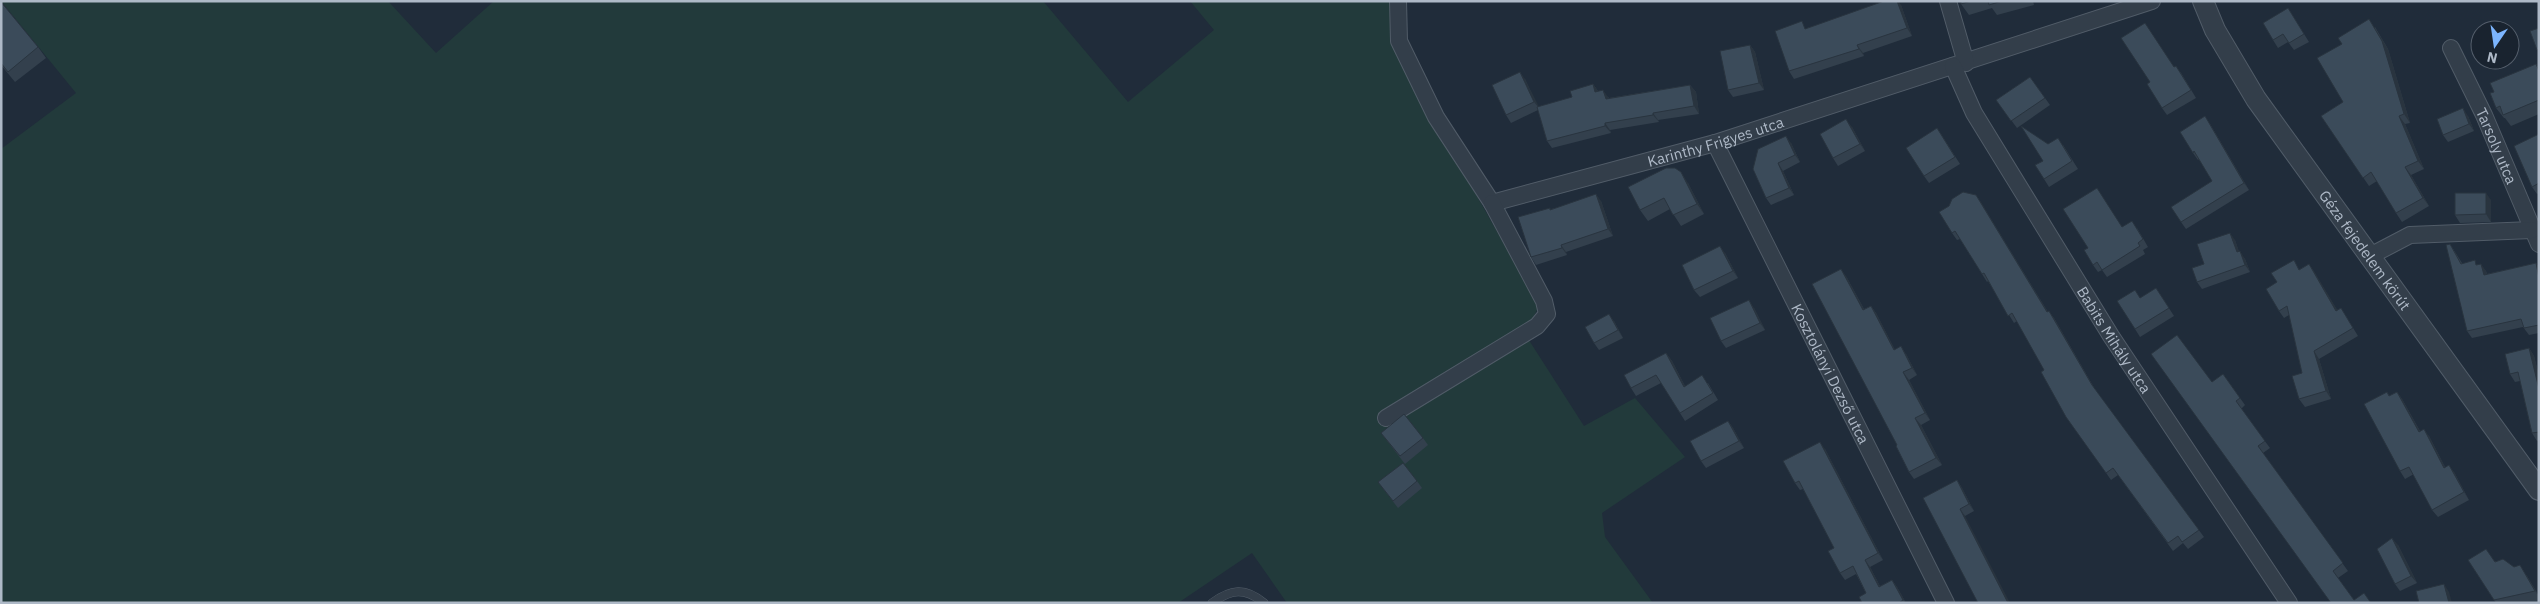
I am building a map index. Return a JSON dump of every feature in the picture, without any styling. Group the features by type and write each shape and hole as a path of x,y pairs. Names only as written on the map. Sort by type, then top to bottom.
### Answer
{"street":[{"path":"1386,418 1537,326 1547,314 1544,302 1492,204 1436,116 1399,41 1398,1"},
{"name":"Babits Mihály utca","path":"1948,1 1959,64 1974,114 2110,336 2290,603"},
{"name":"Karinthy Frigyes utca","path":"1492,204 1715,143 2152,1"},
{"name":"Géza fejedelem körút","path":"2203,1 2219,37 2256,100 2368,257 2539,490"},
{"name":"Tarsoly utca","path":"2451,48 2484,115 2536,237"},
{"name":"Kosztolányi Dezső utca","path":"1715,143 1946,603"},
{"path":"2368,257 2410,235 2536,237"}],"lane":[{"path":"1212,603 1230,592 1247,591 1264,603"}],"green space":[{"path":"1,1 388,1 436,53 494,1 1043,1 1128,102 1214,30 1190,1 1391,1 1394,49 1539,306 1525,334 1584,426 1635,398 1685,457 1602,513 1605,537 1653,603 1287,603 1252,553 1178,603 1,603 1,149 76,93"}],"building":[{"path":"1884,1 1897,1 1907,28 1857,45 1859,49 1789,71 1775,31 1802,21 1805,29"},
{"path":"1988,1 2002,1 1989,5"},
{"path":"1,2 38,47 8,72 1,63"},
{"path":"2288,8 2304,34 2289,43 2283,34 2273,40 2263,23"},
{"path":"2369,19 2382,41 2404,114 2399,116 2418,161 2405,167 2423,198 2396,213 2371,172 2363,178 2321,116 2343,102 2317,58 2342,44 2338,38"},
{"path":"2145,23 2191,90 2162,108 2147,84 2150,82 2121,38"},
{"path":"2539,28 2539,49 2537,50 2530,31"},
{"path":"1750,45 1759,83 1728,90 1720,51"},
{"path":"2536,64 2539,71 2539,100 2503,115 2500,106 2496,108 2490,93 2494,92 2490,83"},
{"path":"1520,72 1534,102 1506,115 1492,85"},
{"path":"2030,77 2045,98 2011,121 1996,100"},
{"path":"1593,84 1595,92 1603,90 1606,99 1690,85 1694,106 1605,123 1605,126 1547,141 1537,107 1572,97 1570,91"},
{"path":"2463,108 2469,124 2443,135 2437,119"},
{"path":"2205,116 2244,183 2181,222 2171,207 2212,181 2180,132"},
{"path":"1846,119 1860,144 1833,158 1820,134"},
{"path":"2021,126 2048,144 2058,138 2072,161 2044,179 2035,165 2043,161"},
{"path":"1937,128 1955,157 1924,176 1906,148"},
{"path":"2539,134 2539,183 2532,187 2514,146"},
{"path":"1786,136 1795,155 1778,163 1789,188 1766,198 1753,169 1758,149"},
{"path":"1666,168 1675,168 1681,172 1697,204 1673,215 1664,198 1640,210 1628,187"},
{"path":"2097,188 2122,227 2132,221 2143,239 2138,243 2140,246 2102,270 2097,262 2093,265 2084,250 2088,248 2063,209"},
{"path":"1963,192 1976,195 2047,312 2049,311 2092,385 2199,530 2182,542 2178,536 2168,543 2113,468 2106,473 2066,417 2041,372 2044,370 2012,313 2008,316 1984,273 1982,274 1955,231 1952,233 1939,212 1949,206 1952,199"},
{"path":"2455,193 2486,193 2486,214 2455,215"},
{"path":"1596,194 1608,229 1561,245 1562,248 1531,257 1518,217 1550,208 1550,210"},
{"path":"2230,233 2237,252 2240,251 2245,265 2197,282 2192,268 2204,264 2197,244"},
{"path":"2450,244 2461,264 2475,260 2476,265 2481,264 2484,275 2536,263 2539,278 2539,325 2524,328 2521,319 2467,331 2446,245"},
{"path":"1720,246 1733,271 1694,290 1682,265"},
{"path":"2294,260 2299,270 2309,264 2336,311 2341,308 2353,328 2314,351 2326,391 2299,399 2292,376 2302,373 2287,306 2279,311 2266,289 2277,282 2271,273"},
{"path":"1841,269 1863,310 1871,306 1894,350 1901,346 1912,368 1903,372 1925,413 1915,418 1936,458 1909,472 1897,445 1812,284"},
{"path":"2156,288 2169,308 2135,329 2117,301 2135,290 2140,298"},
{"path":"1749,300 1760,323 1721,341 1710,318"},
{"path":"1609,314 1618,330 1594,343 1585,327"},
{"path":"2177,335 2212,382 2223,374 2240,398 2236,401 2265,441 2258,446 2343,563 2333,571 2354,600 2364,593 2371,603 2331,603 2151,354"},
{"path":"2529,348 2539,389 2539,432 2532,433 2518,372 2510,374 2505,354"},
{"path":"1666,353 1684,387 1702,375 1713,393 1680,413 1656,375 1631,388 1624,375"},
{"path":"2387,392 2389,396 2397,392 2419,432 2424,429 2444,468 2449,465 2464,492 2432,510 2409,467 2400,471 2364,404"},
{"path":"1404,414 1423,438 1400,456 1381,433"},
{"path":"1728,421 1739,441 1701,461 1690,441"},
{"path":"1820,442 1878,553 1865,560 1879,587 1892,580 1903,600 1899,603 1862,603 1859,597 1866,593 1853,566 1840,573 1828,551 1834,548 1799,481 1795,483 1783,461"},
{"path":"1403,463 1417,481 1393,501 1378,482"},
{"path":"1957,480 1969,504 1960,509 2008,603 1978,603 1923,498"},
{"path":"2392,538 2411,576 2395,584 2377,549"},
{"path":"2486,549 2495,562 2503,559 2514,567 2520,565 2535,591 2494,600 2468,560"},
{"path":"2444,584 2449,603 2419,603 2416,591"}]}
